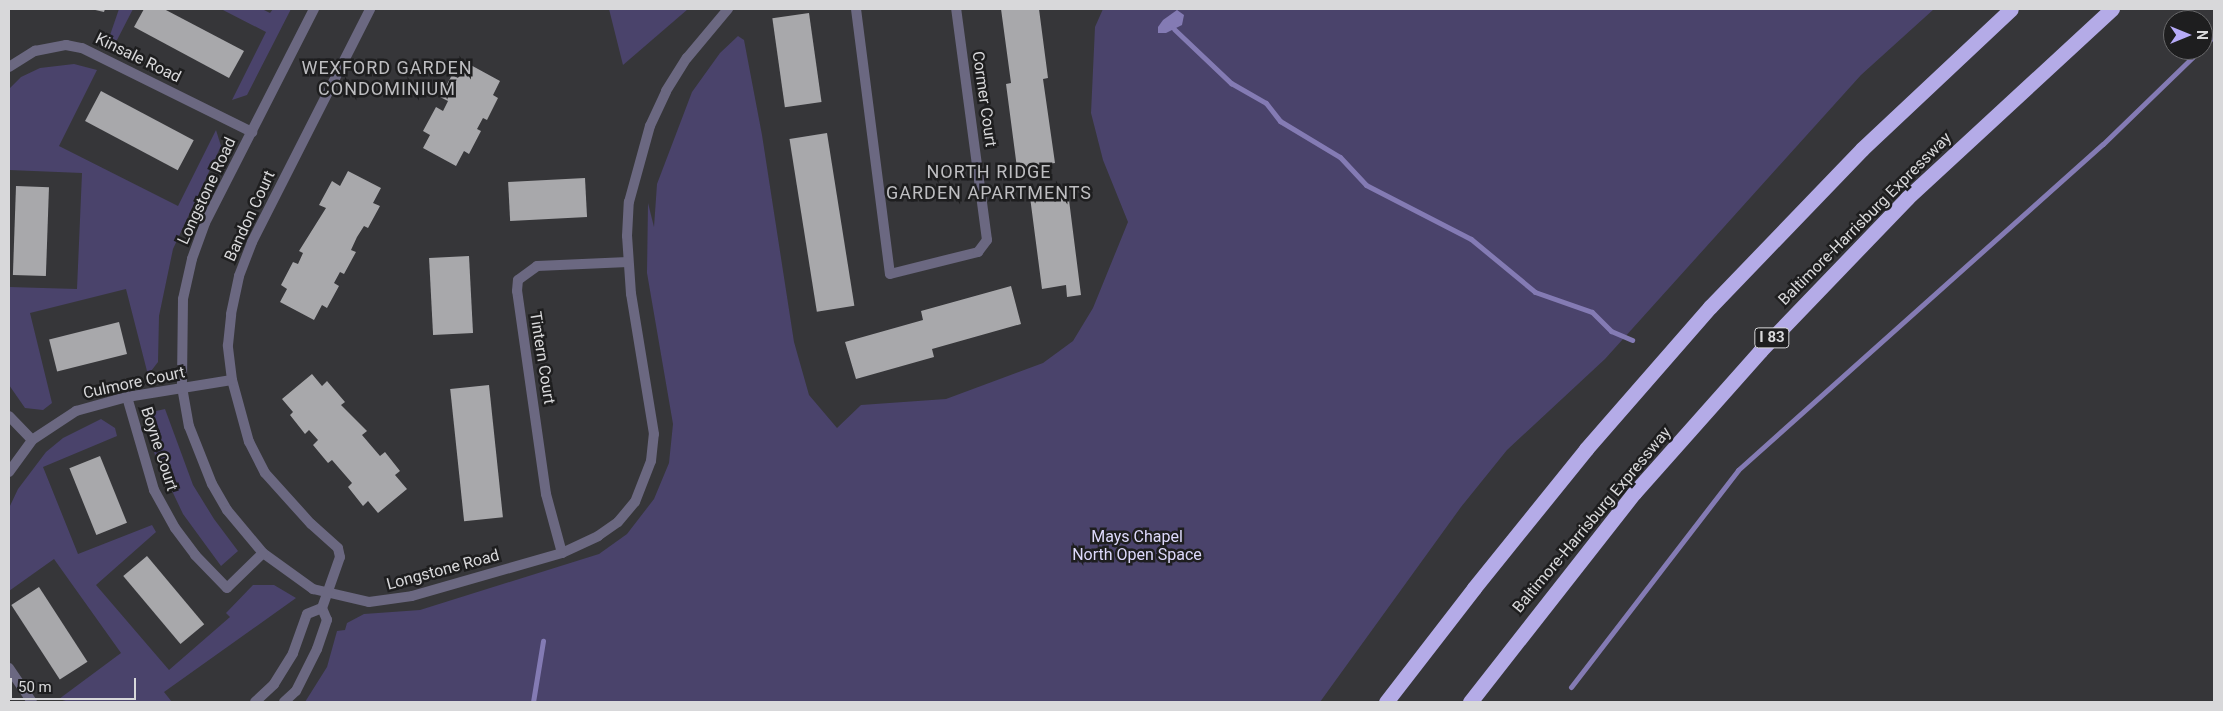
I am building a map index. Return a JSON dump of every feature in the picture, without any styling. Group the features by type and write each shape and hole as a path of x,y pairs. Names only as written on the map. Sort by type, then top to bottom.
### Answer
{"highway":[{"path":"1386,702 1474,588 1580,457 1710,307 1862,149 2011,9"},
{"name":"Baltimore-Harrisburg Expressway","path":"1470,702 1634,493 1760,351 1907,198 2112,9"}],"street":[{"name":"Longstone Road","path":"314,9 206,222 192,259 183,298 182,387 189,426 212,484 227,510 263,553 299,582 326,594 370,602 388,601 562,552 598,536 618,522 635,502 651,461 652,409 628,262 629,202 650,126 666,91 687,58 728,9"},
{"name":"Bandon Court","path":"284,702 300,684 317,649 327,620 322,608 326,594 339,566 338,548 311,524 265,473 249,442 232,380 228,345 239,276 252,242 370,9"},
{"name":"Cormer Court","path":"856,9 890,274 978,252 987,240 956,9"},
{"name":"Kinsale Road","path":"9,67 35,51 66,45 82,48 252,132"},
{"name":"Tintern Court","path":"562,552 546,494 517,291 518,280 537,266 628,262"},
{"name":"Culmore Court","path":"9,472 32,440 76,411 127,397 232,380"},
{"name":"Boyne Court","path":"127,397 154,490 175,528 195,555 227,588 263,553"},
{"path":"9,416 32,440"},
{"path":"255,702 274,684 292,653 307,614 322,608"},
{"path":"9,668 32,702"}],"green space":[{"path":"119,9 133,9 116,42 109,38"},
{"path":"221,9 262,9 270,13 273,9 291,9 247,95 232,100 266,32"},
{"path":"609,9 688,9 623,65"},
{"name":"Mays Chapel North Open Space","path":"1103,9 1934,9 1861,75 1605,359 1507,450 1461,507 1320,702 305,702 327,667 337,631 345,630 347,623 364,614 420,610 599,554 627,534 654,499 669,463 673,424 647,273 648,203 654,227 657,184 692,92 720,53 738,36 744,40 762,135 794,342 809,395 837,428 861,405 946,399 1043,363 1073,341 1093,308 1128,222 1103,160 1091,113 1095,27"},
{"path":"74,64 97,70 59,146 178,206 216,130 221,146 173,249 159,316 158,362 148,375 126,289 30,313 52,403 43,410 25,408 9,385 9,287 77,289 82,173 9,170 9,89 21,77 40,68"},
{"path":"165,409 193,485 214,519 238,551 221,566 183,514 155,455 143,414"},
{"path":"101,419 115,428 117,436 43,467 78,554 152,525 156,532 96,585 169,670 230,617 226,613 253,585 274,585 296,598 164,692 172,702 69,702 59,699 121,653 54,559 9,591 9,508 18,489 46,452 63,438"}],"shaded area":[{"path":"1177,10 1184,15 1182,25 1166,33 1158,33 1158,27 1163,20"}],"building":[{"path":"91,9 105,9 104,12"},
{"path":"144,9 164,9 244,51 229,78 134,27"},
{"path":"1001,9 1039,9 1048,78 1043,79 1055,163 1017,168 1006,84 1011,83"},
{"path":"809,13 822,102 785,107 772,18"},
{"path":"467,63 500,81 493,95 498,98 487,120 483,118 477,129 481,131 469,154 464,151 456,166 423,148 430,135 423,131 436,107 443,111 448,101 440,97 452,75 458,78"},
{"path":"101,91 194,140 178,170 85,121"},
{"path":"827,133 854,306 817,312 789,139"},
{"path":"348,171 381,188 373,203 380,206 368,228 364,226 357,237 351,250 356,252 344,274 340,272 334,283 339,286 327,308 322,305 314,320 280,302 287,289 281,285 293,262 298,264 303,253 299,251 326,208 319,205 332,181 340,186"},
{"path":"585,178 587,217 510,221 508,182"},
{"path":"16,186 49,187 46,276 13,275"},
{"path":"1068,192 1081,295 1067,297 1066,285 1042,289 1030,197"},
{"path":"469,256 473,333 433,335 429,258"},
{"path":"1011,286 1021,324 932,349 934,357 856,379 845,342 923,320 921,311"},
{"path":"119,322 127,354 57,371 49,339"},
{"path":"312,374 322,386 327,381 345,402 341,405 367,431 362,435 380,456 385,452 400,471 395,475 407,489 378,513 368,501 363,506 348,487 352,483 332,460 328,463 313,445 318,440 309,430 305,434 290,415 293,412 282,399"},
{"path":"489,385 503,517 464,521 450,389"},
{"path":"100,456 127,523 96,535 69,468"},
{"path":"147,556 204,624 180,644 123,576"},
{"path":"39,587 87,662 60,680 11,605"}],"waterway":[{"path":"1174,29 1231,83 1266,103 1280,121 1340,157 1366,185 1471,239 1535,292 1592,312 1611,331 1632,340"},
{"path":"1571,687 1738,470 2103,144 2190,60"},
{"path":"533,702 543,641"}],"district":[{"name":"WEXFORD GARDEN CONDOMINIUM","path":"387,79"},
{"name":"NORTH RIDGE GARDEN APARTMENTS","path":"989,183"}]}
